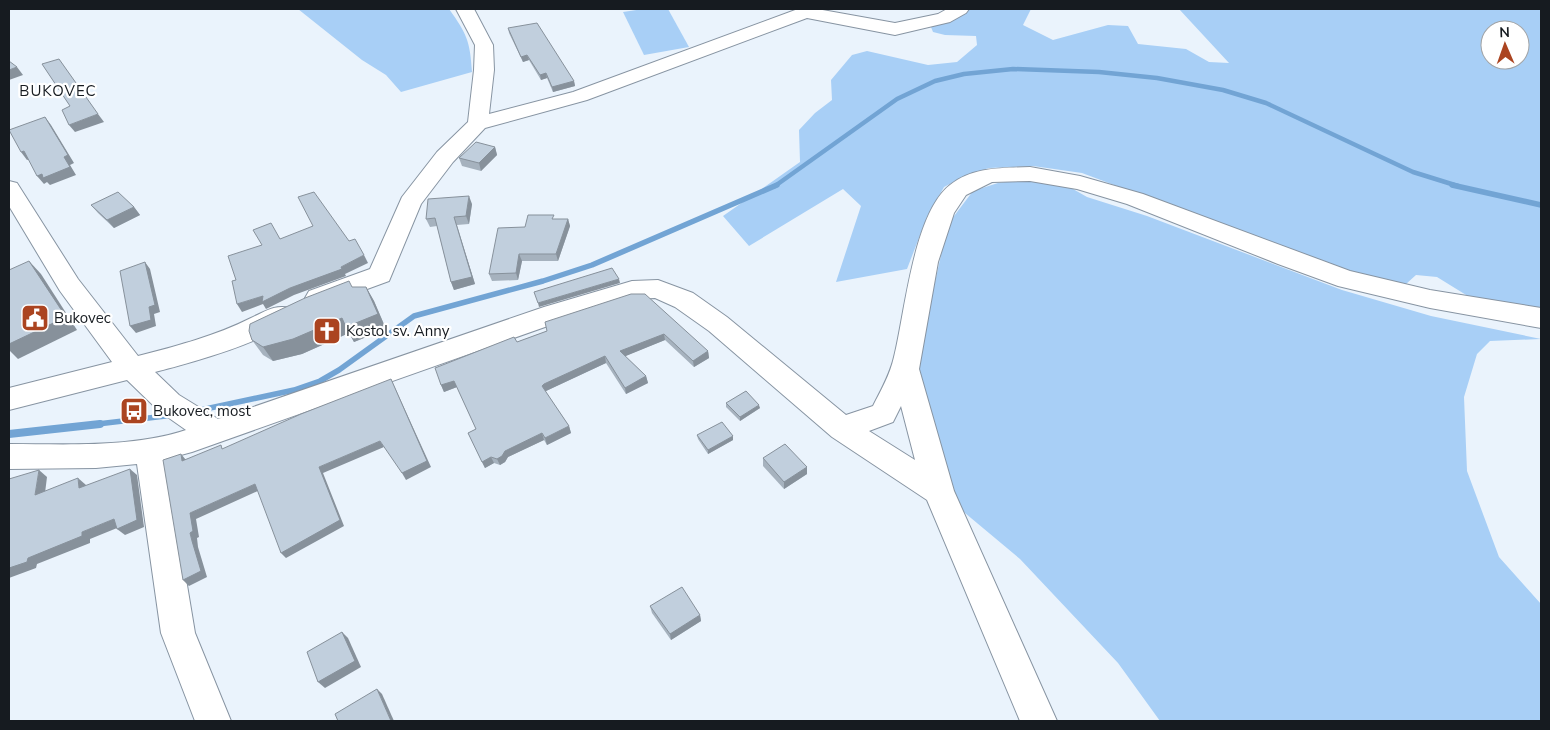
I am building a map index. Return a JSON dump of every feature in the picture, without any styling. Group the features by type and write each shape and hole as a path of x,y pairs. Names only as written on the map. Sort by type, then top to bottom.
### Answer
{"street":[{"path":"465,9 484,45 484,70 478,124"},
{"path":"720,43 752,20 774,9"},
{"path":"9,399 202,350 247,332 304,304 380,275 410,202 445,157 478,124 580,96 806,12 895,29 944,18 960,9"},
{"path":"842,429 883,414 905,368 922,276 946,205 960,188 979,178 1012,172 1040,174 1078,182 1154,206 1320,272 1395,292 1541,318"},
{"path":"9,188 68,284 133,369 169,404 206,427"},
{"path":"9,456 105,455 150,451 206,427 552,314 632,290 658,290 684,300 718,324 842,429 939,492"},
{"path":"905,368 939,492 1039,721"},
{"path":"150,451 178,634 213,721"}],"shaded area":[{"path":"298,9 449,9 460,25 469,45 472,72 401,92 386,75 362,60"},
{"path":"643,9 668,9 689,47 644,55 623,12"},
{"path":"966,9 1031,9 1023,25 1053,40 1108,25 1128,26 1138,44 1186,49 1209,62 1229,63 1179,9 1541,9 1541,309 1471,298 1437,277 1416,275 1406,284 1342,270 1082,173 1033,166 989,168 965,176 944,187 927,217 907,269 836,282 861,206 843,189 749,246 723,216 800,162 799,130 815,113 832,100 831,80 852,55 867,51 928,65 957,62 977,45 976,36 945,35 933,32 931,27"},
{"path":"1024,179 1059,181 1087,197 1147,216 1342,290 1431,316 1541,339 1490,341 1477,354 1464,397 1467,471 1499,557 1541,604 1541,721 1160,721 1118,663 1020,559 959,508 915,371 948,224 973,191 998,183"}],"building":[{"path":"537,23 574,81 552,87 546,73 540,75 527,55 521,57 508,28"},
{"path":"59,59 98,114 69,125 62,110 70,106 42,64"},
{"path":"9,61 17,67 9,70"},
{"path":"45,117 68,155 64,157 70,167 43,178 42,174 37,176 24,151 21,152 9,130"},
{"path":"476,142 495,147 479,163 459,158"},
{"path":"118,192 134,207 107,220 91,205"},
{"path":"314,192 349,241 355,239 364,255 341,267 342,269 290,288 262,302 263,296 237,304 232,281 236,280 228,256 262,245 253,230 271,223 280,239 313,226 298,197"},
{"path":"469,196 466,216 454,217 472,277 451,282 435,218 426,219 428,199"},
{"path":"528,215 554,215 552,219 568,219 556,254 519,254 516,273 489,274 498,228 525,227"},
{"path":"29,261 66,317 9,344 9,270"},
{"path":"145,262 155,305 149,307 151,320 130,326 120,271"},
{"path":"612,268 619,279 538,303 534,292"},
{"path":"349,281 352,287 366,287 378,314 346,327 342,318 293,339 263,347 252,340 249,331 250,324 305,298"},
{"path":"631,294 645,294 708,351 693,361 664,334 620,351 646,376 625,388 605,356 544,384 542,386 569,426 545,438 542,433 505,451 497,459 491,457 482,462 468,433 476,429 454,381 441,385 435,368 514,337 517,342 547,331 545,322"},
{"path":"391,379 427,461 402,473 380,441 319,467 340,520 281,553 255,484 190,513 193,531 190,533 201,571 183,580 163,460 181,454 182,461 221,445 222,449 301,414"},
{"path":"746,391 759,405 740,417 726,403"},
{"path":"722,422 733,436 708,450 697,435"},
{"path":"785,444 807,467 784,482 763,458"},
{"path":"130,469 137,520 117,529 114,519 82,532 82,536 28,558 27,562 9,568 9,479 39,470 35,495 78,478 79,488"},
{"path":"682,587 700,615 670,634 650,606"},
{"path":"342,632 355,661 318,682 307,652"},
{"path":"377,689 391,721 338,721 335,714"}],"waterway":[{"path":"775,186 897,99 935,81 964,74 1013,69 1099,72 1157,78 1223,90 1266,103 1413,172 1458,186"},
{"path":"1452,185 1541,205"},
{"path":"196,411 294,390 320,381 339,370 414,316 543,281 592,265 775,186"},
{"path":"89,425 174,415"},
{"path":"9,434 100,424"}],"place":[{"name":"Bukovec","path":"35,318"},
{"name":"Kostol sv. Anny","path":"327,331"},
{"name":"Bukovec, most","path":"134,411"}],"district":[{"name":"BUKOVEC","path":"58,91"}]}
